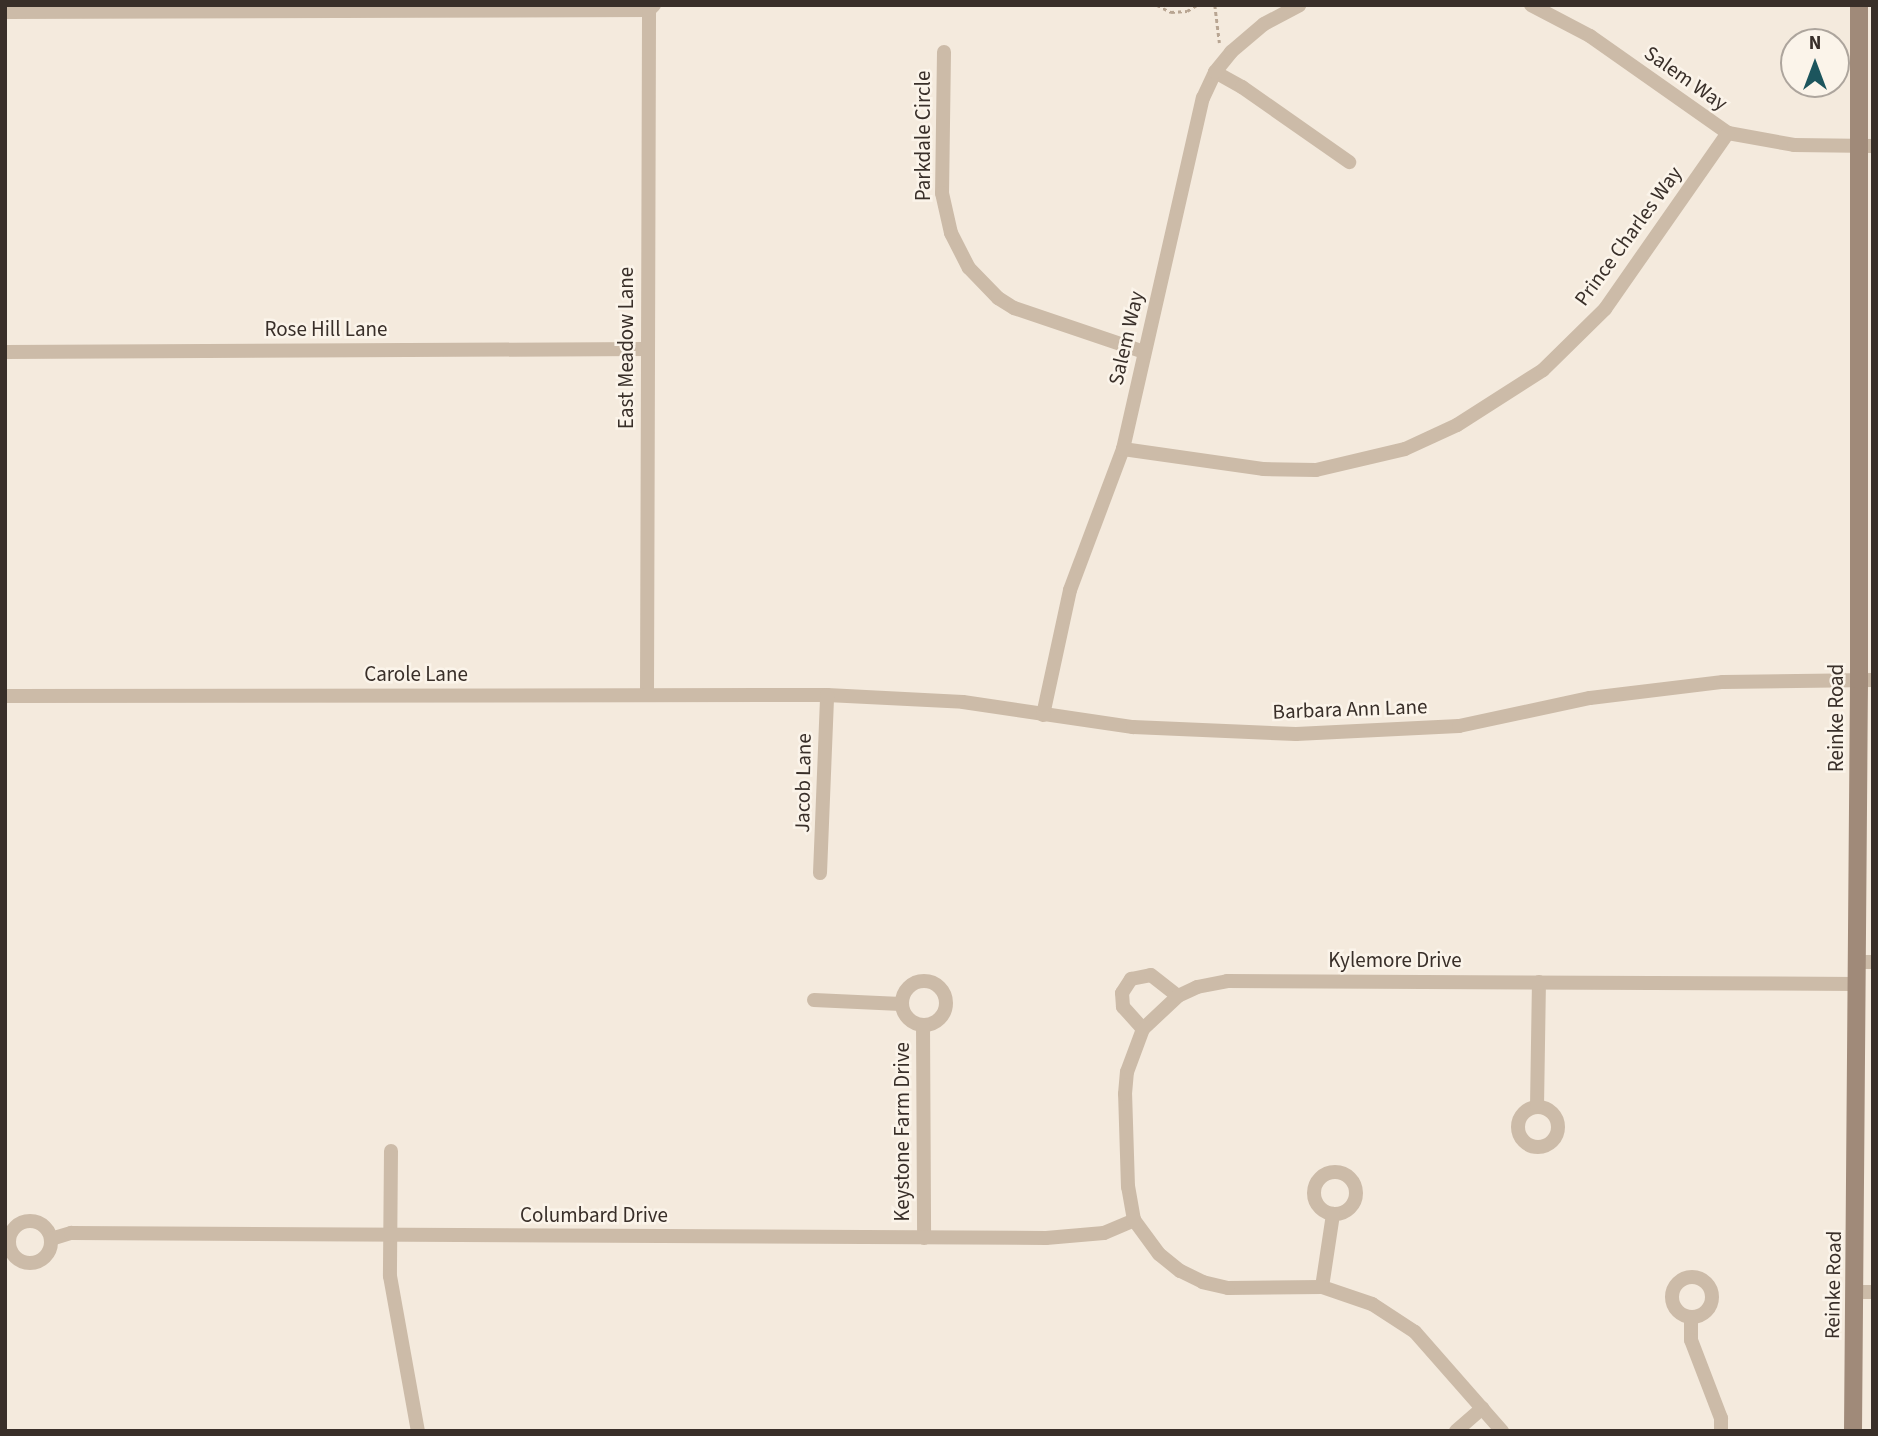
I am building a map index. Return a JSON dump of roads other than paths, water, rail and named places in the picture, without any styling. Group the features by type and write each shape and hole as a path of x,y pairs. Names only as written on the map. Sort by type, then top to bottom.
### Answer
{"street":[{"name":"Salem Way","path":"1043,715 1070,590 1123,449 1203,98 1215,72 1229,54 1264,24 1298,5"},
{"name":"Salem Way","path":"1531,5 1590,36 1728,133 1771,142 1866,147"},
{"name":"Reinke Road","path":"1853,1431 1864,1292 1857,984 1865,962 1866,147 1859,5"},
{"path":"5,12 651,8"},
{"name":"East Meadow Lane","path":"647,694 646,349 651,8"},
{"name":"Parkdale Circle","path":"944,52 940,169 942,193 951,233 970,268 998,299 1014,308 1144,352"},
{"path":"1215,72 1242,86 1349,162"},
{"name":"Prince Charles Way","path":"1123,449 1263,469 1316,470 1405,449 1457,425 1543,370 1605,309 1728,133"},
{"name":"Rose Hill Lane","path":"5,352 646,349"},
{"name":"Barbara Ann Lane","path":"827,695 963,702 1133,727 1296,734 1459,726 1590,698 1723,682 1866,680"},
{"name":"Carole Lane","path":"5,696 827,695"},
{"name":"Jacob Lane","path":"820,873 827,695"},
{"path":"1143,1029 1123,1006 1122,992 1131,979 1138,975 1151,975 1178,996"},
{"name":"Keystone Farm Drive","path":"918,981 939,986 946,1000 943,1015 938,1020 923,1025 911,1021 901,1004 905,989 918,981"},
{"name":"Kylemore Drive","path":"1134,1220 1128,1186 1125,1094 1127,1072 1143,1029 1178,996 1197,987 1227,981 1857,984"},
{"path":"1538,1107 1539,982"},
{"path":"814,1000 901,1004"},
{"name":"Keystone Farm Drive","path":"923,1025 923,1238"},
{"path":"391,1151 390,1276 418,1431"},
{"path":"1322,1287 1333,1214"},
{"path":"1134,1220 1159,1254 1180,1270 1203,1282 1254,1290 1322,1287 1373,1304 1415,1332 1502,1431"},
{"name":"Columbard Drive","path":"51,1239 71,1233 1077,1237 1104,1233 1134,1220"},
{"path":"1691,1318 1691,1340 1721,1418 1721,1431"},
{"path":"1456,1431 1482,1408"}]}
